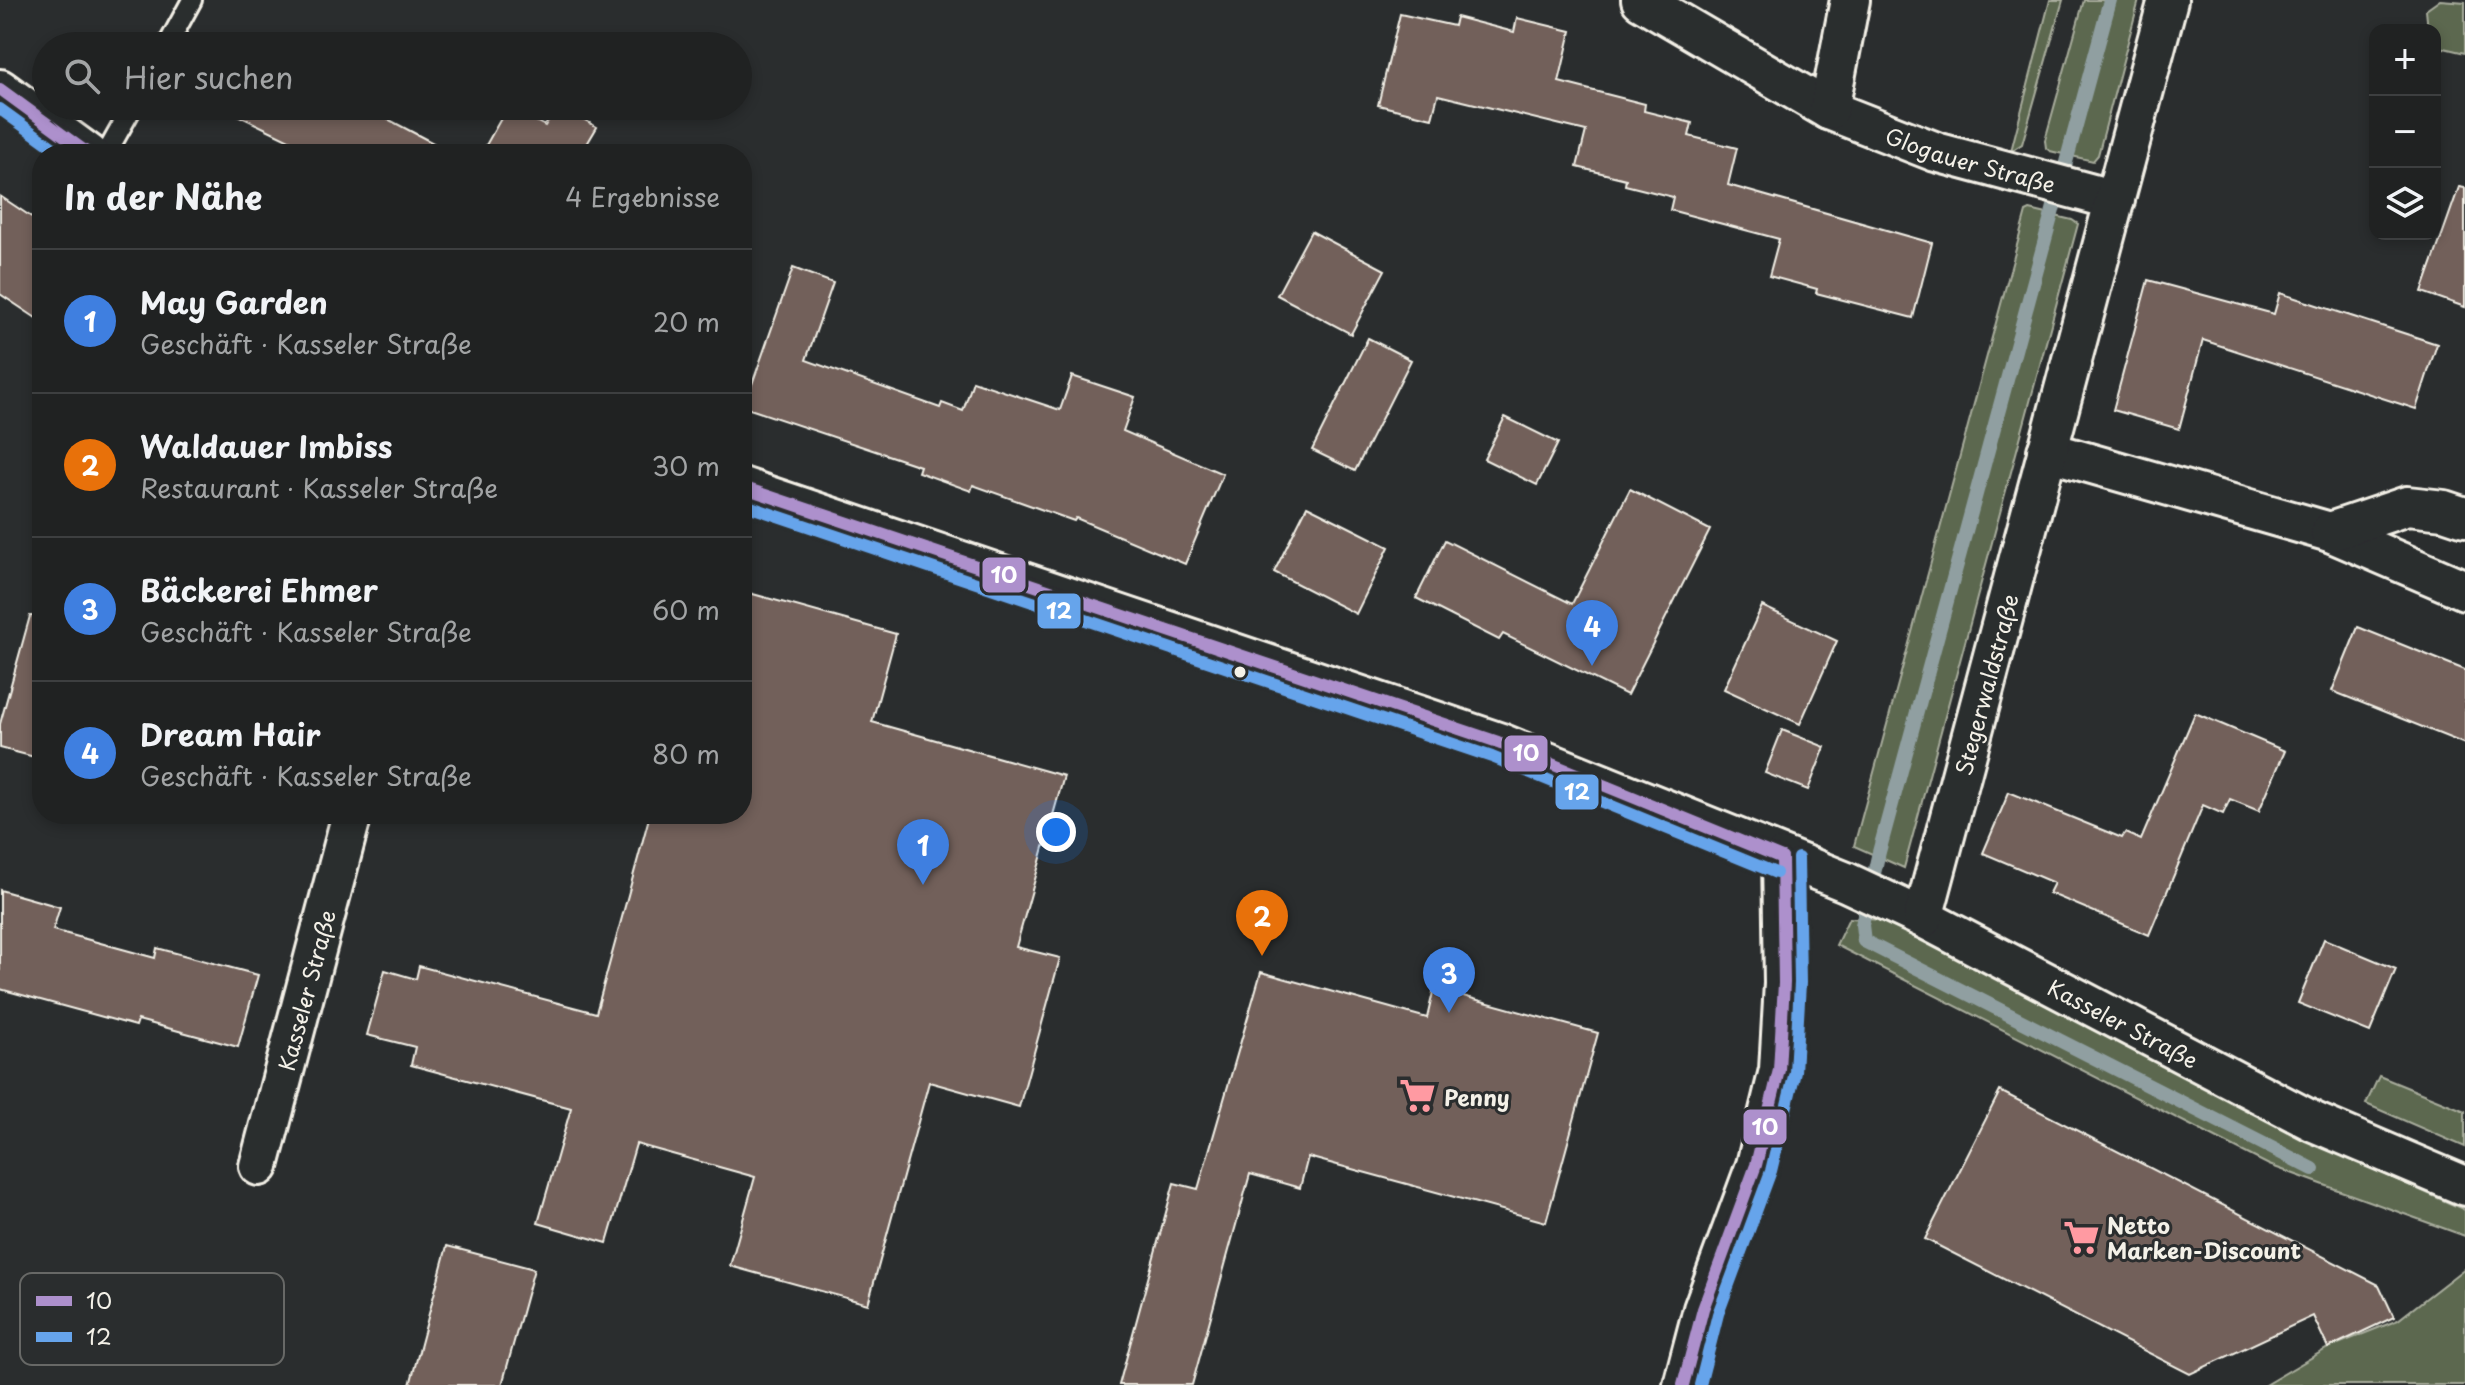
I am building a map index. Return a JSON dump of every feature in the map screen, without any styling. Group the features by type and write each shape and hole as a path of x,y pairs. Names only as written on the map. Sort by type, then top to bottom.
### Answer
{"street":[{"name":"Glogauer Straße","path":"1641,0 1829,110 1936,152 2097,196"},
{"path":"1829,110 1850,0"},
{"name":"Stegerwaldstraße","path":"1923,918 2047,451 2097,196 2168,0"},
{"path":"0,89 32,112"},
{"path":"42,120 75,144"},
{"path":"2047,451 2330,532 2465,590"},
{"name":"Kasseler Straße","path":"752,490 1498,742 1846,882 1923,918 2314,1122 2465,1186"},
{"path":"2330,532 2407,506 2444,510 2465,517"},
{"name":"Kasseler Straße","path":"259,1166 349,824"},
{"path":"1683,1385 1703,1309 1756,1165 1779,1070 1784,983 1782,858"}],"lane":[{"path":"175,32 192,0"},
{"path":"112,144 125,120"}],"green space":[{"path":"2050,0 2063,0 2022,144 2011,151"},
{"path":"2084,0 2139,0 2098,155 2093,161 2050,151 2046,148 2045,140"},
{"path":"2440,0 2465,2 2465,53 2441,47 2441,24 2427,24 2426,10"},
{"path":"2030,210 2078,224 1904,868 1854,846 2026,212"},
{"path":"1849,918 1883,920 2301,1137 2465,1210 2465,1236 2269,1165 1836,945"},
{"path":"2379,1076 2465,1111 2465,1147 2366,1104"},
{"path":"2465,1268 2465,1385 2265,1385 2328,1348 2398,1320"}],"building":[{"path":"1400,14 1454,26 1456,17 1514,32 1517,18 1571,31 1559,82 1645,104 1644,111 1692,123 1689,136 1737,148 1728,185 1932,243 1913,318 1816,293 1817,289 1769,276 1779,239 1670,210 1673,197 1625,185 1626,179 1577,167 1586,131 1438,95 1432,118 1378,105"},
{"path":"248,120 390,120 435,144 297,144"},
{"path":"500,120 534,120 545,126 549,120 585,120 597,127 587,144 487,144"},
{"path":"2459,187 2465,188 2465,307 2422,292"},
{"path":"0,196 32,217 32,315 0,294"},
{"path":"1311,231 1385,270 1351,334 1277,295"},
{"path":"793,268 833,283 806,360 940,408 942,403 963,411 973,381 1060,410 1072,376 1135,397 1123,431 1223,474 1185,564 1076,518 1074,521 973,485 971,491 918,472 920,466 752,410 752,384"},
{"path":"2148,280 2274,314 2280,293 2437,344 2416,409 2203,340 2179,429 2113,410"},
{"path":"1368,338 1411,360 1355,471 1312,450"},
{"path":"1505,417 1558,443 1537,485 1484,459"},
{"path":"1630,489 1710,530 1627,695 1503,634 1499,640 1416,598 1445,540 1572,604"},
{"path":"1307,506 1389,547 1356,614 1274,572"},
{"path":"752,594 896,634 872,722 1064,776 1016,947 1060,958 1019,1107 929,1082 868,1304 730,1266 755,1177 636,1144 607,1243 538,1223 571,1108 411,1065 415,1047 367,1035 385,970 416,979 419,966 596,1013 647,824 752,824"},
{"path":"1762,606 1837,641 1800,724 1724,689"},
{"path":"32,616 32,756 0,748 0,724"},
{"path":"2358,627 2465,670 2465,744 2332,691"},
{"path":"2195,713 2285,751 2259,811 2230,799 2223,814 2203,805 2149,935 2049,893 2054,883 1983,853 2009,792 2122,838 2125,833 2141,840"},
{"path":"1782,730 1825,747 1808,790 1765,773"},
{"path":"0,890 60,907 53,930 155,958 157,948 258,975 238,1047 138,1020 136,1026 0,989"},
{"path":"2324,939 2396,969 2370,1032 2298,1003"},
{"path":"1261,972 1427,1018 1434,988 1598,1033 1546,1222 1308,1157 1300,1188 1250,1174 1192,1385 1119,1385 1174,1183 1198,1189"},
{"path":"2000,1091 2379,1285 2394,1317 2328,1348 2313,1316 2190,1374 1925,1239"},
{"path":"447,1246 534,1269 502,1385 410,1385"}],"waterway":[{"path":"2110,0 1879,852 1862,925 1864,941 2313,1169"}],"transit line":[{"name":"10","path":"0,89 32,112"},
{"name":"12","path":"0,109 48,144"},
{"name":"10","path":"42,120 75,144"},
{"name":"10","path":"752,490 1498,742 1782,858"},
{"name":"12","path":"752,507 1492,757 1776,873"},
{"name":"10","path":"1683,1385 1703,1309 1756,1165 1779,1070 1784,983 1782,858"},
{"name":"12","path":"1700,1385 1718,1314 1771,1171 1795,1072 1800,983 1798,858"}],"place":[{"name":"Dream Hair","path":"1592,666"},
{"name":"May Garden","path":"923,885"},
{"name":"Waldauer Imbiss","path":"1262,956"},
{"name":"Bäckerei Ehmer","path":"1449,1013"},
{"name":"Penny","path":"1418,1096"},
{"name":"Netto Marken-Discount","path":"2081,1237"}]}
